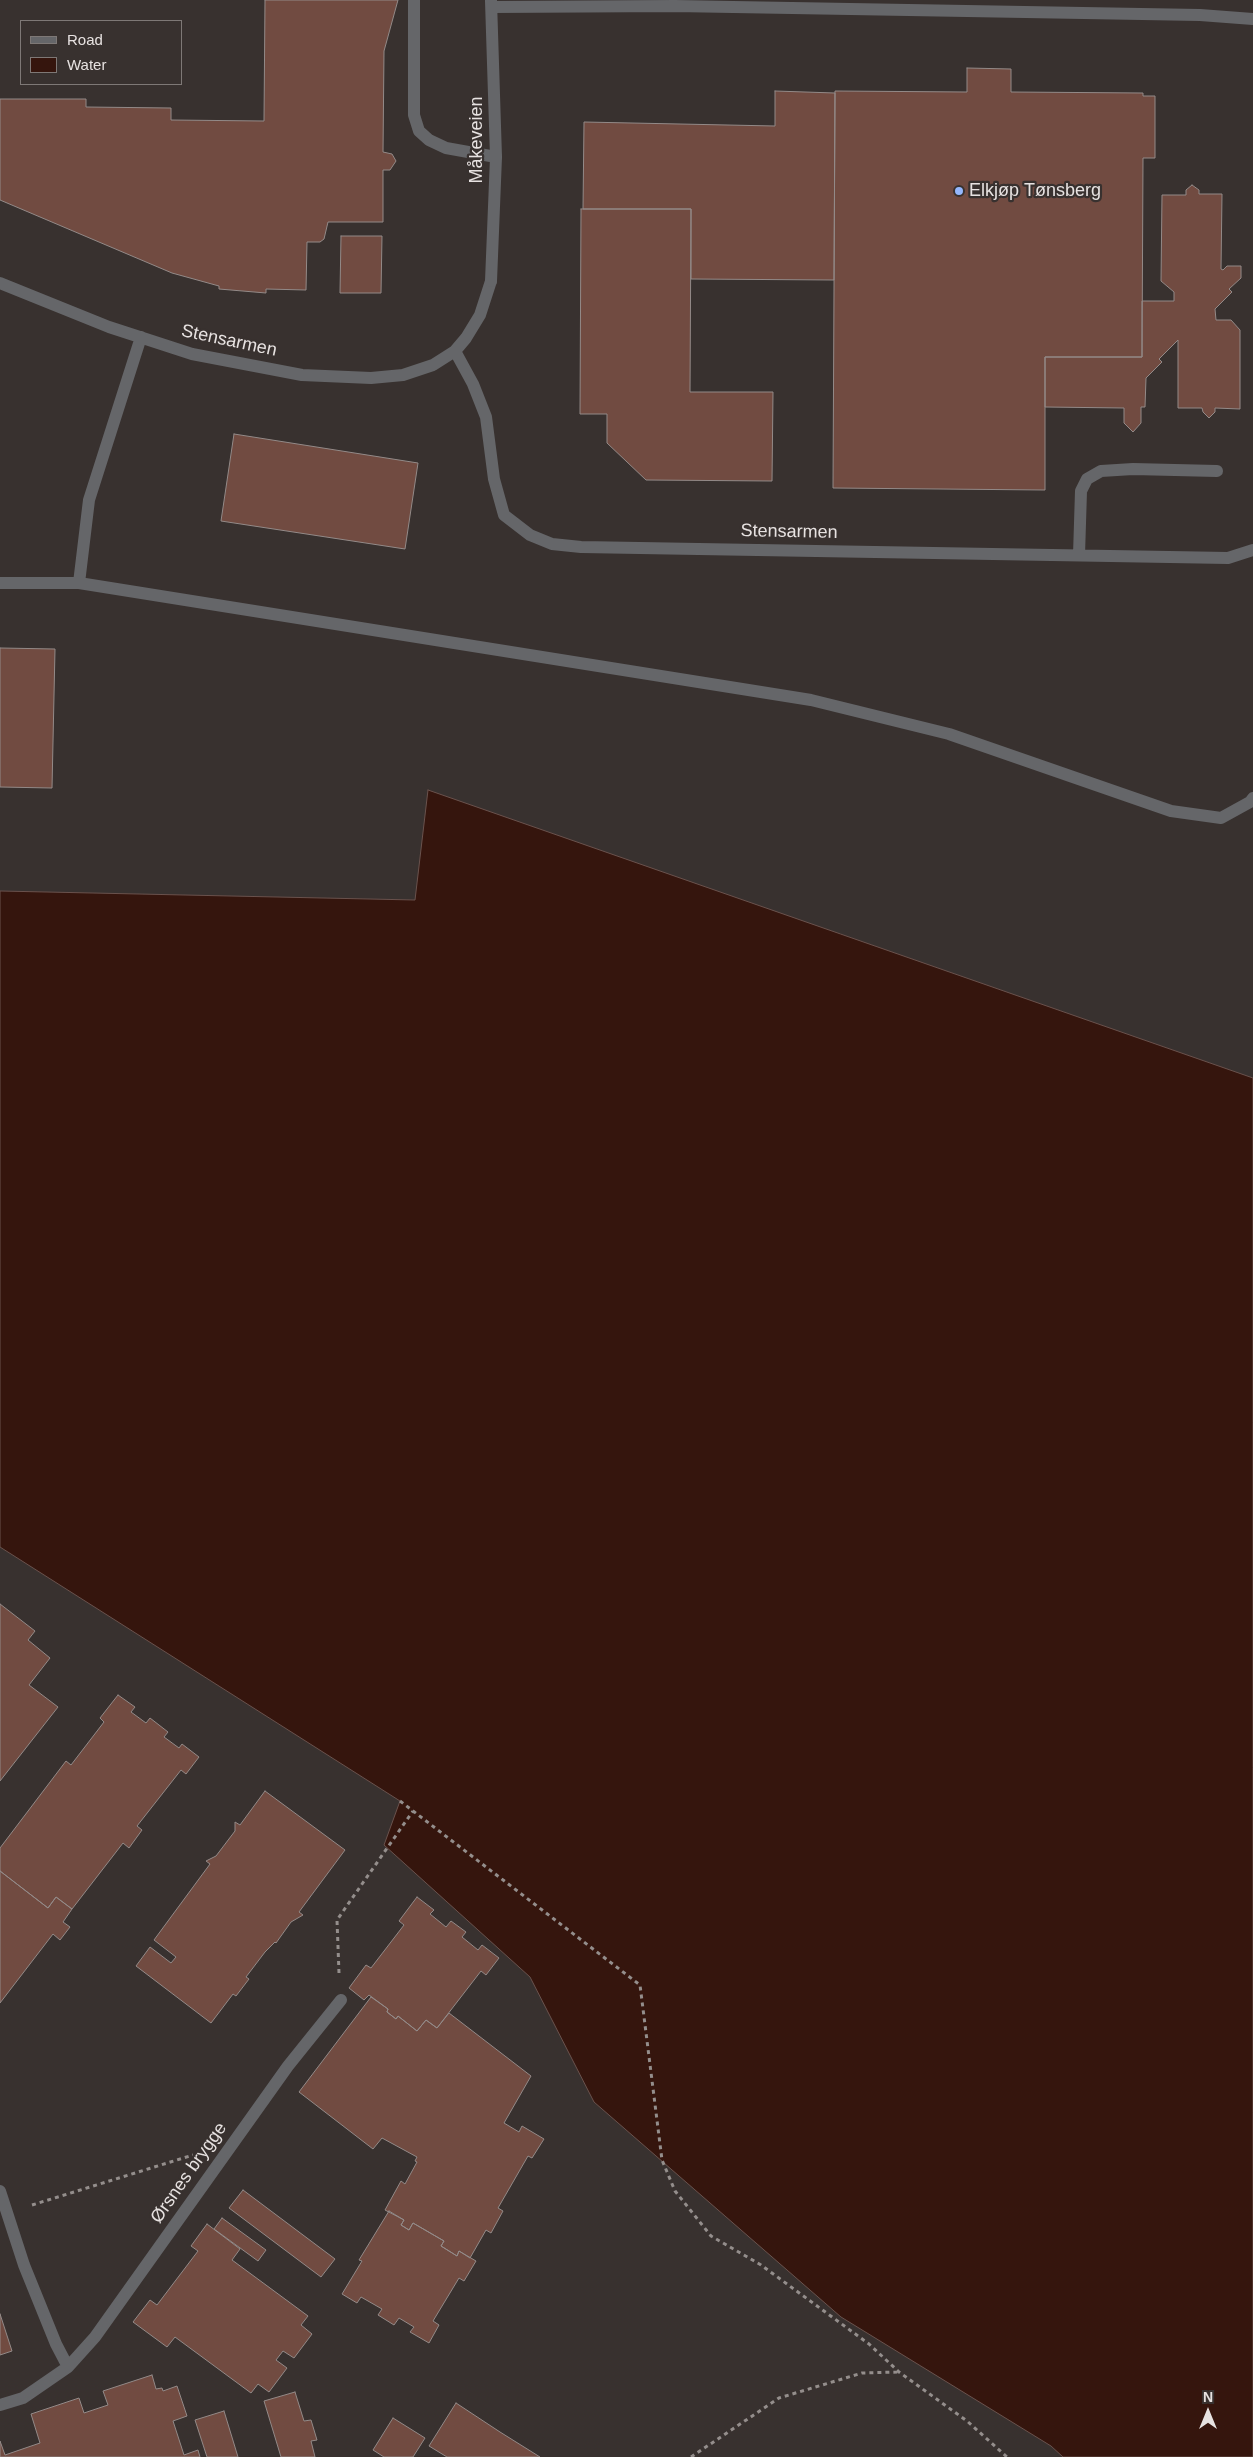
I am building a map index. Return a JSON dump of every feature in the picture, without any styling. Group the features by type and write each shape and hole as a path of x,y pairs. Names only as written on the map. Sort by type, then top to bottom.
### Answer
{"street":[{"path":"414,0 414,115 419,132 429,140 446,148 496,157"},
{"path":"493,2 1190,15 1253,20"},
{"name":"Måkeveien","path":"491,281 496,157 493,2"},
{"name":"Stensarmen","path":"0,283 109,327 192,354 302,375 361,378 403,375 433,365 455,351 466,338 480,314 491,281"},
{"path":"79,583 89,500 141,337"},
{"name":"Stensarmen","path":"455,351 473,384 486,417 494,480 504,515 530,535 552,544 1228,558 1253,550"},
{"path":"1078,555 1081,491 1087,480 1101,471 1133,469 1217,471"},
{"path":"0,583 79,583 811,700 948,734 1171,811 1221,818 1250,802 1253,798"},
{"name":"Ørsnes brygge","path":"0,2405 23,2398 68,2368 95,2337 232,2142 288,2066 341,2000"},
{"path":"0,2191 28,2274 56,2344 68,2368"}],"path":[{"path":"400,1801 640,1985 662,2160 675,2191 711,2236 761,2265 869,2344 899,2372 966,2421 1007,2457"},
{"path":"341,2000 337,1920 413,1811"},
{"path":"7,2213 232,2142"},
{"path":"690,2457 779,2398 862,2373 899,2372"}],"water":[{"path":"428,790 1253,1078 1253,2457 1063,2457 1051,2446 841,2317 594,2102 530,1977 384,1845 400,1801 0,1547 0,891 415,900"}],"building":[{"path":"265,0 398,0 384,51 383,152 392,154 396,161 390,170 383,170 383,222 328,222 324,239 320,242 307,242 306,290 266,289 266,293 219,289 219,286 172,273 0,200 0,99 86,99 86,107 171,108 171,120 264,121"},
{"path":"967,68 1011,69 1011,92 1143,93 1143,96 1155,96 1155,158 1143,158 1142,357 1045,357 1045,490 833,488 835,91 967,92"},
{"path":"775,91 835,93 834,280 691,279 691,209 583,209 584,122 775,126"},
{"path":"1192,185 1199,190 1199,194 1222,194 1221,269 1223,270 1227,266 1241,266 1241,278 1229,289 1232,292 1215,309 1216,320 1231,320 1240,330 1240,409 1215,408 1215,412 1209,418 1202,408 1178,408 1178,340 1159,359 1162,362 1146,378 1145,407 1141,407 1141,423 1133,432 1124,423 1124,408 1045,407 1045,357 1142,357 1142,301 1174,301 1174,292 1161,281 1162,195 1186,195 1186,190"},
{"path":"581,209 691,209 690,392 773,392 772,481 646,480 607,443 607,414 580,414"},
{"path":"341,236 382,236 381,293 340,293"},
{"path":"234,434 418,463 405,549 221,521"},
{"path":"0,648 55,649 52,788 0,787"},
{"path":"0,1604 35,1631 28,1640 50,1658 29,1685 58,1707 0,1781"},
{"path":"118,1695 135,1707 131,1712 146,1723 150,1718 168,1732 164,1737 179,1748 182,1744 199,1757 186,1774 181,1770 137,1826 142,1830 129,1848 123,1843 72,1909 56,1897 48,1908 0,1871 0,1848 66,1761 71,1765 104,1722 100,1718"},
{"path":"265,1791 345,1850 299,1912 303,1915 291,1922 276,1943 265,1952 246,1977 249,1979 236,1996 233,1994 211,2023 136,1966 150,1947 171,1963 176,1957 154,1940 210,1864 206,1861 216,1856 235,1831 235,1822 240,1825"},
{"path":"0,1871 48,1908 56,1897 72,1909 63,1922 70,1927 60,1940 53,1934 0,2003"},
{"path":"417,1897 434,1910 430,1914 446,1927 451,1921 466,1932 462,1937 478,1950 482,1945 499,1958 486,1975 481,1971 437,2028 426,2020 417,2031 398,2016 396,2019 387,2012 388,2009 369,1995 364,2000 349,1988 366,1965 371,1968 404,1925 399,1921"},
{"path":"371,1997 388,2009 387,2012 396,2019 398,2016 417,2031 426,2020 437,2028 449,2013 531,2076 504,2123 519,2132 522,2126 544,2139 532,2158 528,2156 498,2208 503,2211 491,2233 486,2230 470,2258 459,2251 457,2256 441,2246 444,2241 413,2223 409,2230 401,2225 404,2220 385,2210 401,2181 405,2184 417,2162 415,2161 417,2157 382,2138 373,2149 299,2092"},
{"path":"243,2190 335,2259 321,2277 229,2208"},
{"path":"389,2211 404,2220 401,2225 409,2230 413,2223 444,2241 441,2246 457,2256 459,2251 476,2261 464,2281 459,2278 433,2321 439,2325 429,2343 410,2332 414,2327 399,2318 394,2325 378,2315 382,2309 361,2297 357,2303 342,2294 362,2261 359,2260"},
{"path":"222,2218 266,2250 258,2261 214,2229"},
{"path":"207,2224 240,2249 232,2260 308,2316 301,2325 312,2334 294,2358 283,2351 276,2360 287,2368 269,2392 258,2384 251,2393 175,2337 167,2347 133,2322 150,2300 157,2305 198,2251 191,2246"},
{"path":"0,2314 12,2351 0,2355"},
{"path":"152,2375 156,2389 162,2388 163,2391 177,2386 187,2416 173,2421 184,2455 198,2450 200,2457 0,2457 0,2441 5,2455 40,2443 31,2414 79,2398 84,2413 108,2405 103,2391"},
{"path":"295,2392 304,2421 311,2420 317,2440 311,2441 315,2457 281,2457 264,2401"},
{"path":"456,2403 540,2457 447,2457 429,2446"},
{"path":"224,2411 238,2457 207,2457 195,2420"},
{"path":"393,2418 425,2438 413,2457 384,2457 373,2450"}],"place":[{"name":"Elkjøp Tønsberg","path":"959,191"}]}
